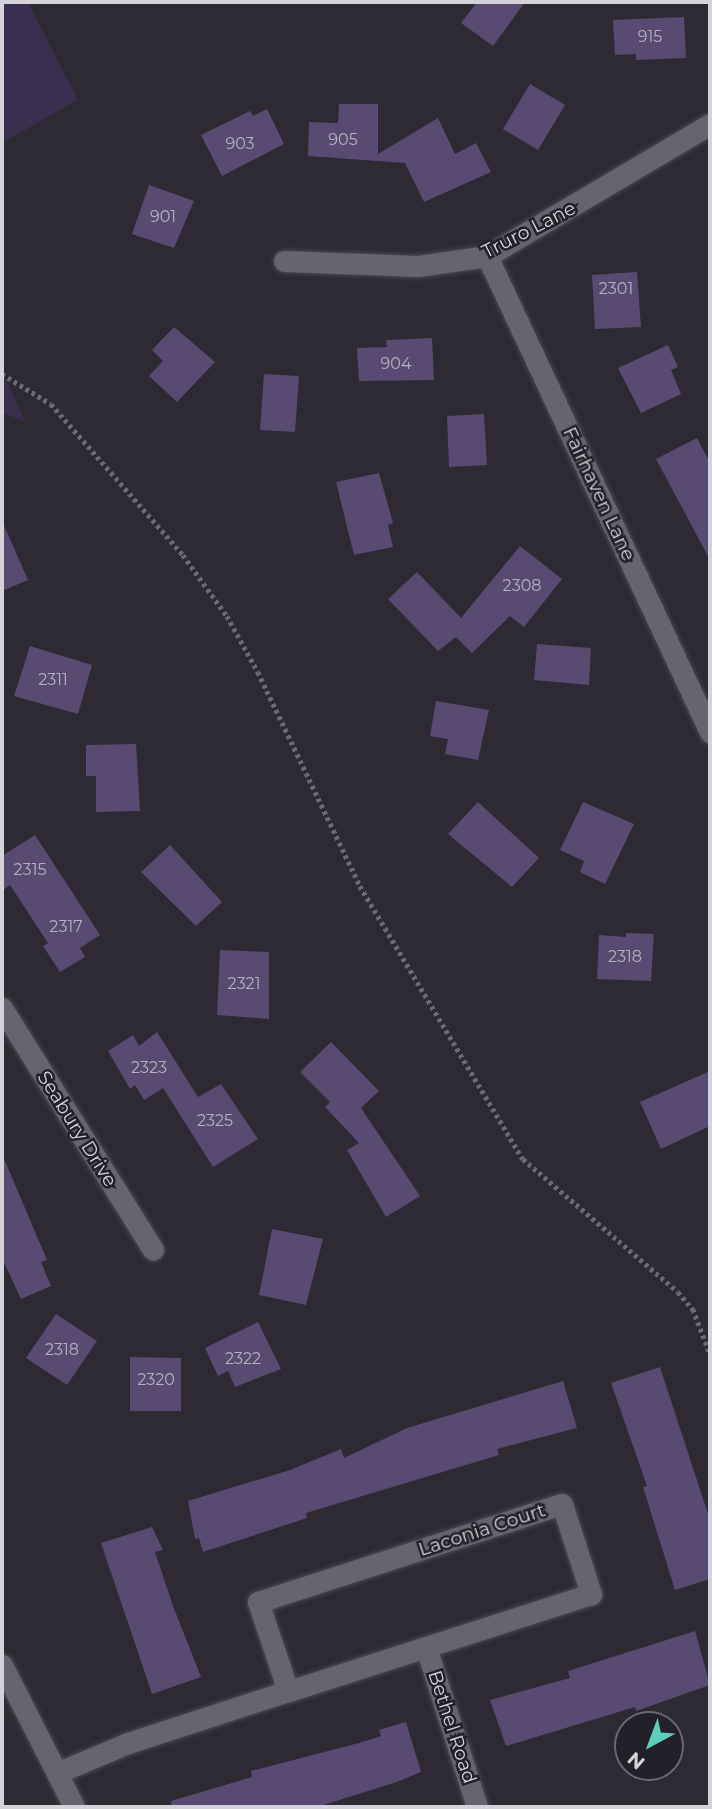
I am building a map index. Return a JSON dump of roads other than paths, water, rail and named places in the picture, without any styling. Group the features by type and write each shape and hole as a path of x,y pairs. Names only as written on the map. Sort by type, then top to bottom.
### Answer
{"street":[{"name":"Truro Lane","path":"284,261 407,266 487,256 710,124"},
{"name":"Fairhaven Lane","path":"487,256 710,732"},
{"name":"Seabury Drive","path":"5,1022 153,1250"},
{"name":"Laconia Court","path":"59,1772 128,1743 591,1594 562,1504 258,1602 288,1691"},
{"name":"Bethel Road","path":"426,1647 477,1807"},
{"path":"2,1665 59,1772 74,1807"}]}
